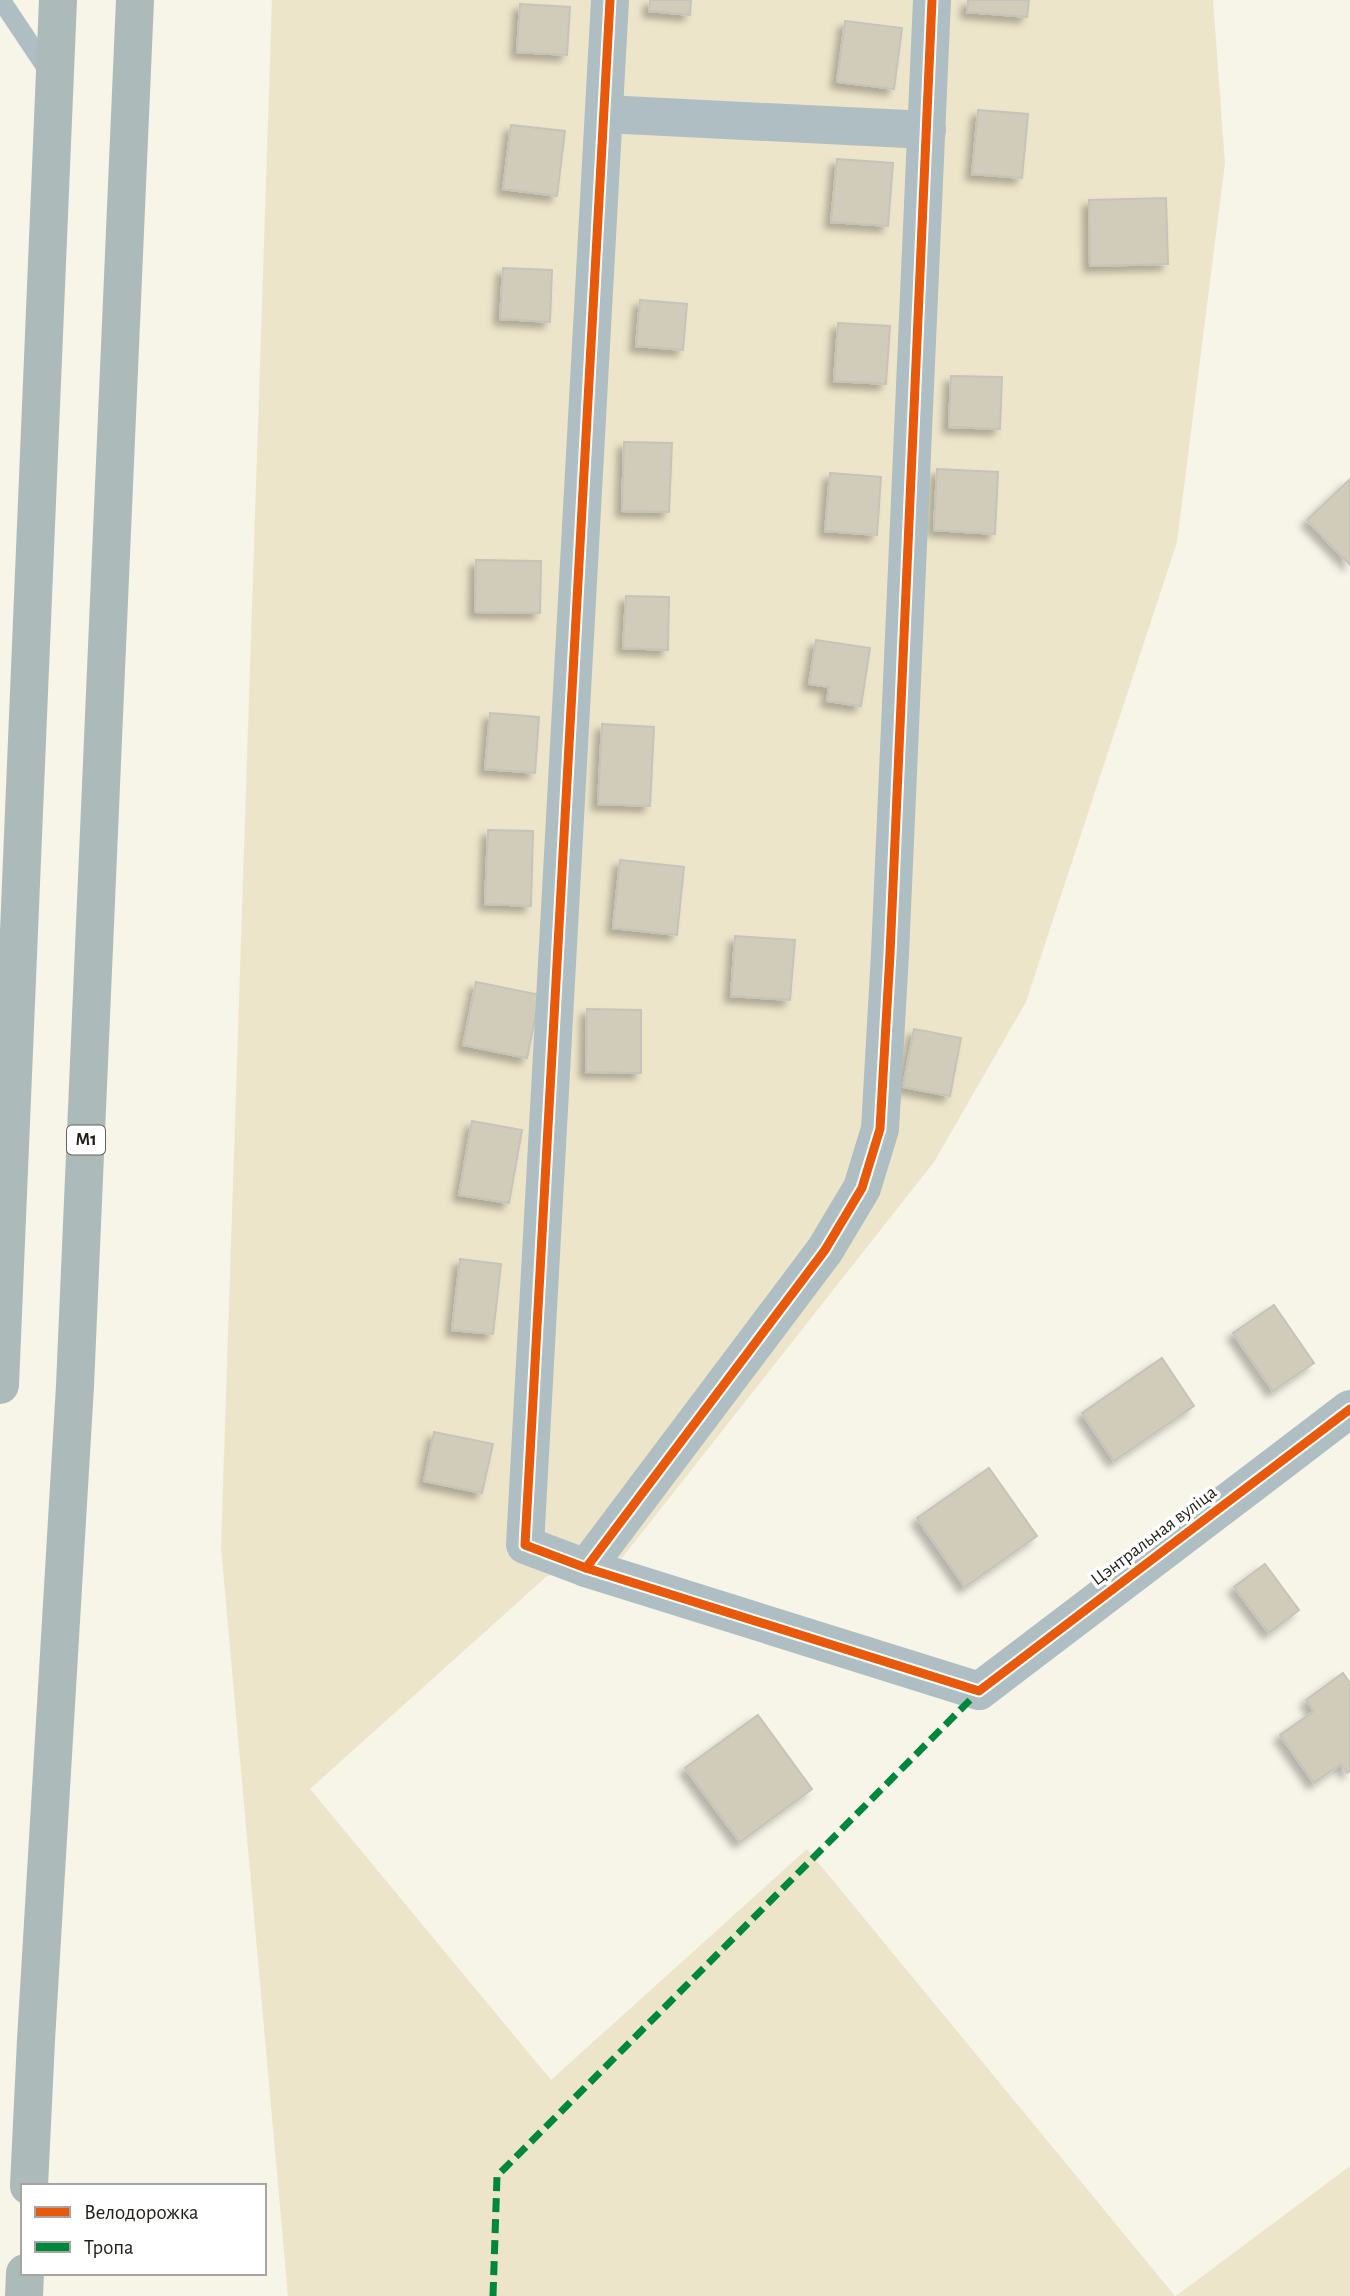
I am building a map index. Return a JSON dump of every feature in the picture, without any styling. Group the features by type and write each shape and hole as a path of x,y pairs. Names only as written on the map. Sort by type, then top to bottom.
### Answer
{"highway":[{"path":"0,1385 58,0"},
{"name":"М1","path":"29,2184 75,1386 135,0"},
{"path":"24,2296 25,2275"}],"street":[{"path":"610,0 524,1545 586,1567 825,1250 862,1188 880,1129 932,0"},
{"path":"605,114 927,130"},
{"name":"Цэнтральная вуліца","path":"586,1567 979,1691 1350,1409"}],"lane":[{"path":"1,0 55,80"}],"shaded area":[{"path":"272,0 1213,0 1225,163 1177,542 1026,1002 934,1162 622,1558 547,1576 310,1789 551,2080 807,1849 1175,2296 288,2296 221,1547"},
{"path":"1350,2166 1350,2296 1176,2296"}],"building":[{"path":"650,0 691,0 690,15 649,11"},
{"path":"968,0 1029,0 1027,17 967,12"},
{"path":"520,4 570,7 567,55 517,52"},
{"path":"845,21 902,28 894,89 837,82"},
{"path":"978,110 1028,114 1022,178 972,174"},
{"path":"511,125 565,131 557,196 503,189"},
{"path":"837,159 893,163 888,226 831,222"},
{"path":"1166,198 1168,264 1090,266 1089,200"},
{"path":"503,268 552,270 550,322 500,319"},
{"path":"640,300 687,304 683,350 636,346"},
{"path":"838,323 890,326 886,384 834,381"},
{"path":"951,376 1002,377 1000,429 949,427"},
{"path":"624,442 672,443 669,512 622,511"},
{"path":"937,469 998,472 995,534 934,530"},
{"path":"830,473 881,477 877,535 825,531"},
{"path":"1350,479 1350,565 1307,520"},
{"path":"476,560 541,561 540,613 475,612"},
{"path":"626,596 669,597 668,650 623,648"},
{"path":"816,640 870,648 861,706 827,701 829,687 809,684"},
{"path":"490,713 539,717 535,773 485,769"},
{"path":"602,724 654,727 650,806 598,804"},
{"path":"488,830 533,831 531,906 485,904"},
{"path":"620,860 684,867 677,935 613,928"},
{"path":"735,936 795,940 790,1000 731,996"},
{"path":"476,982 540,995 527,1058 463,1045"},
{"path":"587,1009 641,1010 641,1073 586,1072"},
{"path":"914,1029 961,1038 950,1096 903,1087"},
{"path":"472,1121 522,1130 509,1203 459,1195"},
{"path":"460,1259 501,1264 493,1334 452,1330"},
{"path":"1274,1305 1314,1363 1273,1391 1233,1333"},
{"path":"1162,1358 1194,1406 1114,1461 1082,1413"},
{"path":"434,1432 493,1444 482,1493 424,1481"},
{"path":"989,1468 1037,1536 965,1587 917,1518"},
{"path":"1265,1564 1299,1610 1269,1633 1234,1587"},
{"path":"1343,1673 1350,1683 1350,1771 1347,1773 1341,1764 1314,1783 1280,1735 1314,1711 1306,1700"},
{"path":"758,1715 812,1789 740,1842 685,1768"}],"marked path":[{"path":"493,2296 497,2176 979,1691"}],"cycle path":[{"path":"610,0 525,1545 586,1568 979,1691 1350,1409"},
{"path":"586,1568 825,1250 862,1188 880,1129 932,0"}]}
